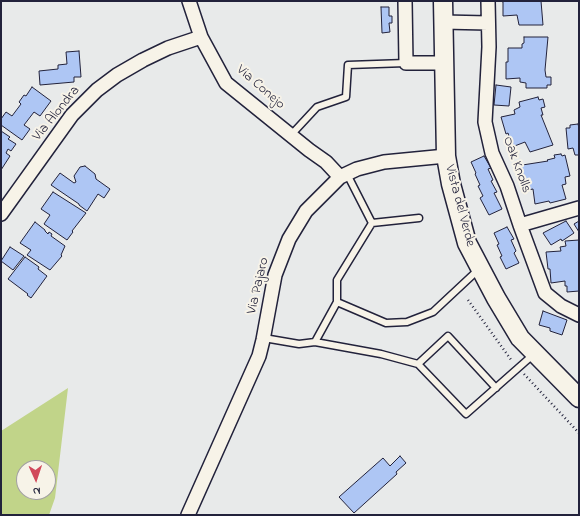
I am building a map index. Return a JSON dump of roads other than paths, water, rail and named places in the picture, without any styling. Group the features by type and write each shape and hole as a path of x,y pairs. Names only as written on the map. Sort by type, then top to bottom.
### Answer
{"street":[{"name":"Via Conejo","path":"189,1 201,37 226,83 343,176"},
{"path":"405,1 406,63 444,63"},
{"name":"Vista del Verde","path":"443,1 446,156 451,184 467,243 496,298 520,338 579,398"},
{"name":"Oak Knolls","path":"488,1 489,47 485,122 492,153 507,186 545,293 561,306 579,315"},
{"path":"443,22 488,23"},
{"name":"Via Alondra","path":"1,214 72,115 97,90 117,75 143,60 168,48 201,37"},
{"name":"Via Pajaro","path":"188,515 259,356 264,338 275,275 289,239 306,211 343,176 357,169 384,162 446,156"},
{"path":"520,225 579,208"}],"lane":[{"path":"291,135 317,107 346,97 348,64 406,63"},
{"path":"343,176 372,223"},
{"path":"372,223 419,218"},
{"path":"316,342 337,302 337,280 372,223"},
{"path":"337,302 386,323 407,322 433,312 480,268"},
{"path":"418,364 448,336 496,388"},
{"path":"264,338 299,344 316,342 381,354 418,364 466,414 535,353"}]}
